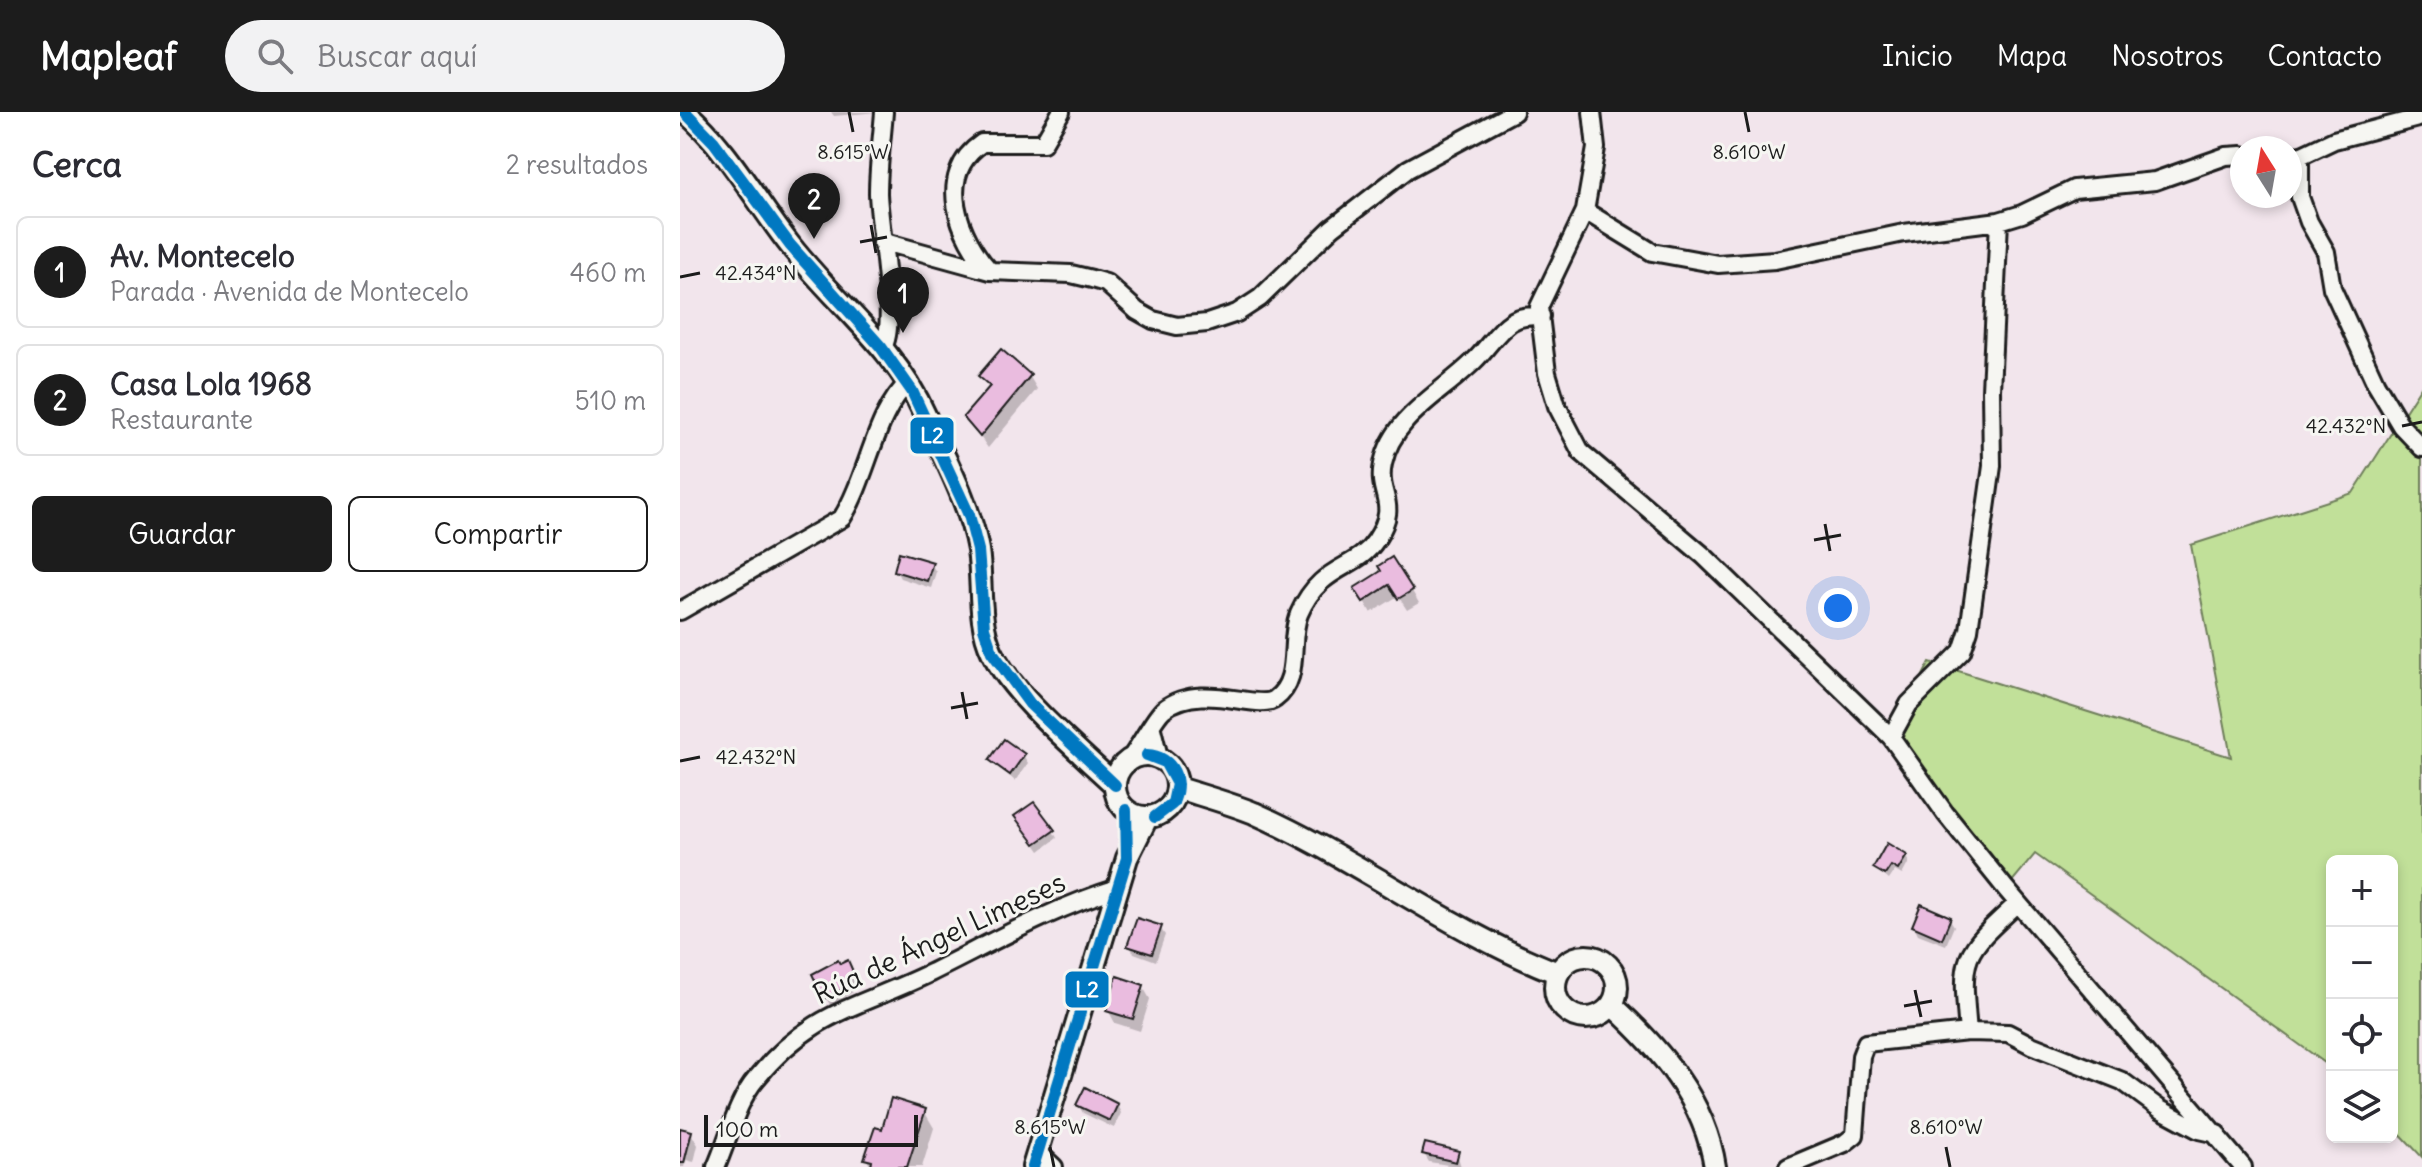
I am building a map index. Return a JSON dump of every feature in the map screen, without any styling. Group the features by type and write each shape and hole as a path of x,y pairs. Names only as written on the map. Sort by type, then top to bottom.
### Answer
{"street":[{"path":"685,112 708,135 816,277 883,347 909,382 958,492 977,548 983,614 991,651 1023,694 1092,764 1121,772"},
{"path":"883,347 889,338 891,318 878,190 884,112"},
{"path":"990,271 966,241 956,214 958,176 964,159 982,143 1043,143 1061,112"},
{"path":"881,241 990,271 1071,274 1092,279 1106,283 1137,311 1153,320 1177,326 1207,323 1237,313 1260,298 1332,228 1408,169 1514,112"},
{"path":"1592,112 1596,148 1585,211 1539,307 1547,373 1557,406 1581,452 1704,556 1891,737 1945,813 2018,903 2243,1167"},
{"path":"2302,153 2334,140 2422,117"},
{"path":"1585,211 1652,252 1718,264 1775,260 1904,233 1999,221 2022,214 2074,189 2155,181 2230,156"},
{"path":"2302,203 2326,252 2332,288 2376,384 2401,426 2422,448"},
{"path":"1891,737 1909,704 1962,651 1969,630 1992,466 1991,390 1999,221"},
{"path":"1127,858 1126,810 1116,795 1121,772 1162,710 1176,702 1212,695 1256,703 1272,702 1284,690 1293,666 1298,617 1310,592 1335,568 1374,544 1387,522 1389,507 1382,465 1397,432 1511,322 1528,315 1541,316"},
{"path":"680,611 842,518 857,494 894,396 909,382"},
{"path":"1152,729 1159,757"},
{"path":"1054,1167 1035,1160 1127,858 1147,818 1168,809 1178,788 1173,769 1159,757 1139,755 1121,772"},
{"path":"1178,788 1252,812 1516,957 1558,973"},
{"path":"1126,810 1147,818"},
{"name":"Rúa de Ángel Limeses","path":"716,1167 754,1081 791,1042 829,1015 920,978 1086,898 1118,888"},
{"path":"1968,1032 1962,973 1965,960 1971,947 2018,903"},
{"path":"1593,957 1602,960 1615,976 1617,996 1612,1005 1595,1018 1574,1017 1558,1003 1555,983 1558,973 1573,959 1593,957"},
{"path":"1612,1005 1656,1045 1684,1086 1702,1122 1715,1167"},
{"path":"1788,1167 1845,1143 1855,1135 1861,1056 1866,1043 1968,1032 2008,1033 2122,1081 2160,1109 2199,1130 2218,1134"}],"green space":[{"path":"2422,385 2422,1157 2398,1131 2398,855 2326,855 2326,1064 2035,854 2006,889 1891,737 1930,662 2231,757 2191,545 2353,493"}],"building":[{"path":"1001,349 1031,375 980,437 963,417 990,386 978,376"},
{"path":"899,552 933,562 927,581 894,571"},
{"path":"1392,557 1413,590 1398,599 1389,585 1363,602 1354,588 1381,571 1378,566"},
{"path":"1004,739 1025,754 1010,775 989,760"},
{"path":"1034,802 1055,830 1035,844 1014,816"},
{"path":"1887,843 1907,855 1898,870 1891,866 1885,875 1873,868"},
{"path":"1921,904 1951,917 1942,939 1912,926"},
{"path":"1137,918 1162,926 1152,954 1127,946"},
{"path":"838,960 840,964 848,960 855,976 848,979 851,985 824,999 812,974"},
{"path":"1117,976 1144,985 1133,1019 1106,1011"},
{"path":"1085,1087 1118,1104 1110,1121 1076,1105"},
{"path":"891,1098 926,1109 907,1167 871,1167 872,1161 864,1159 875,1127 882,1129"},
{"path":"680,1128 692,1131 684,1163 680,1163"},
{"path":"1425,1143 1459,1151 1456,1162 1422,1154"}],"transit line":[{"name":"L2","path":"685,112 714,142 790,245 881,347 912,391 969,515 978,550 984,628 992,652 1030,704 1115,785"},
{"name":"L2","path":"1147,755 1165,762 1177,784 1173,803 1155,817"},
{"name":"L2","path":"1147,755 1164,760 1170,765 1176,779 1172,804 1155,817"},
{"name":"L2","path":"1033,1167 1127,858 1126,810"}],"place":[{"name":"Casa Lola 1968","path":"814,239"},
{"name":"Av. Montecelo","path":"903,333"}]}
